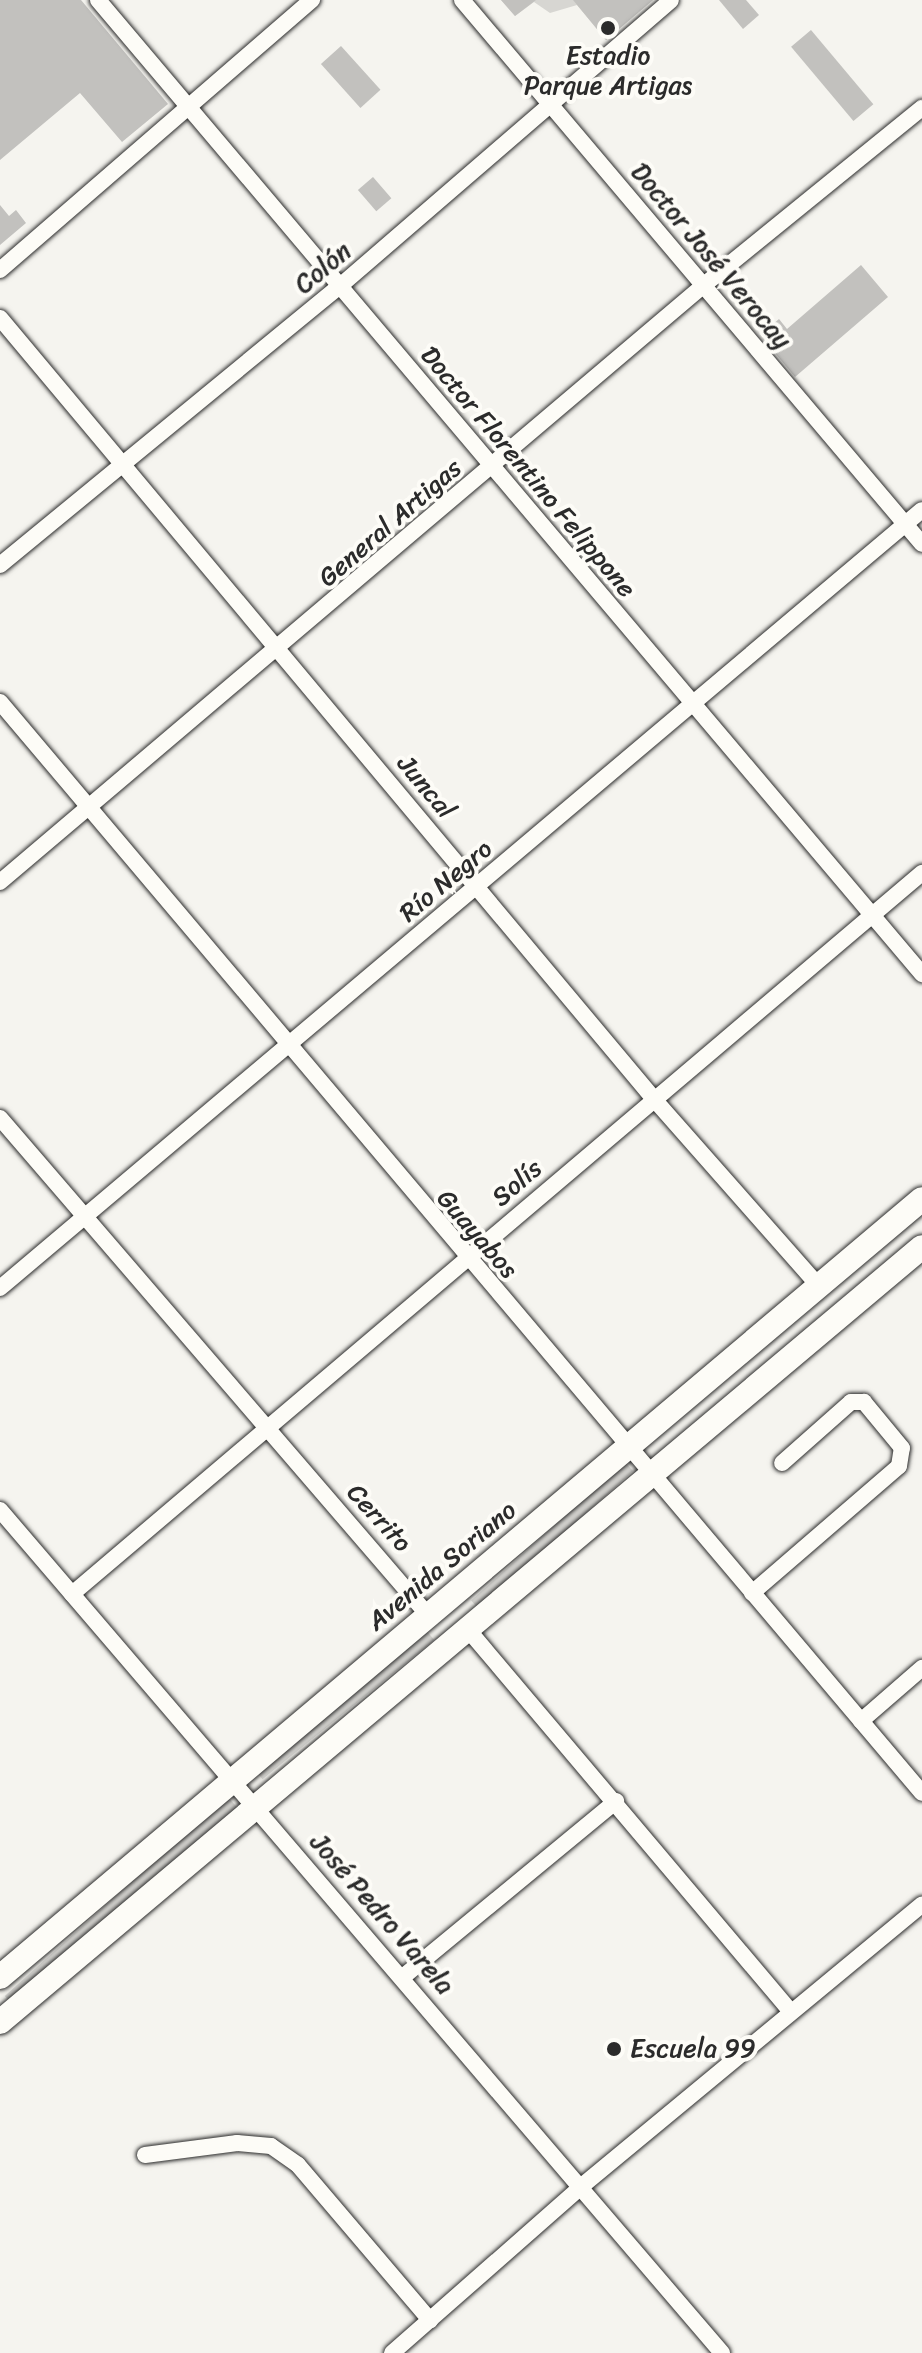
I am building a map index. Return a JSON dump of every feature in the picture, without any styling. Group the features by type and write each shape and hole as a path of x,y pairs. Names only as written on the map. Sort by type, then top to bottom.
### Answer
{"street":[{"name":"Doctor Florentino Felippone","path":"98,0 922,974"},
{"path":"0,270 312,0"},
{"name":"Doctor José Verocay","path":"462,0 922,544"},
{"name":"Colón","path":"0,565 340,286 671,0"},
{"name":"General Artigas","path":"0,882 280,648 704,285 922,108"},
{"name":"Juncal","path":"0,318 121,465 280,648 653,1098 818,1285"},
{"name":"Río Negro","path":"0,1288 922,510"},
{"name":"Guayabos","path":"0,702 287,1047 922,1793"},
{"name":"Solís","path":"72,1594 653,1098 922,873"},
{"name":"Cerrito","path":"0,1118 264,1430 428,1615 470,1632 616,1801 791,2012"},
{"name":"Avenida Soriano","path":"0,1977 922,1199"},
{"path":"0,2022 257,1805 470,1632 922,1247"},
{"path":"752,1593 899,1466 902,1448 864,1402 851,1402 782,1463"},
{"name":"José Pedro Varela","path":"0,1510 404,1976 722,2353"},
{"path":"861,1721 922,1668"},
{"path":"404,1976 616,1801"},
{"path":"392,2353 583,2185 922,1905"},
{"path":"145,2155 237,2143 271,2146 298,2165 430,2320"}],"shaded area":[{"name":"Estadio Parque Artigas","path":"501,0 653,0 606,40 577,5 550,13 534,2 515,16"},
{"path":"625,1462 633,1471 479,1609 471,1601"},
{"path":"426,1630 434,1640 262,1779 254,1769"},
{"path":"227,1796 237,1807 15,2007 5,1996"}],"building":[{"path":"0,0 81,0 168,104 122,142 80,93 0,160"},
{"path":"501,0 536,0 515,16"},
{"name":"Estadio Parque Artigas","path":"573,0 653,0 606,40"},
{"path":"719,0 746,0 759,15 743,29"},
{"path":"811,30 873,104 853,121 791,47"},
{"path":"341,46 380,90 360,108 321,64"},
{"path":"373,177 391,198 376,211 358,190"},
{"path":"0,205 9,216 16,210 26,223 0,245"},
{"path":"861,265 888,297 795,377 760,335 779,319 787,329"}],"place":[{"name":"Estadio Parque Artigas","path":"608,28"},
{"name":"Escuela 99","path":"614,2049"}]}
